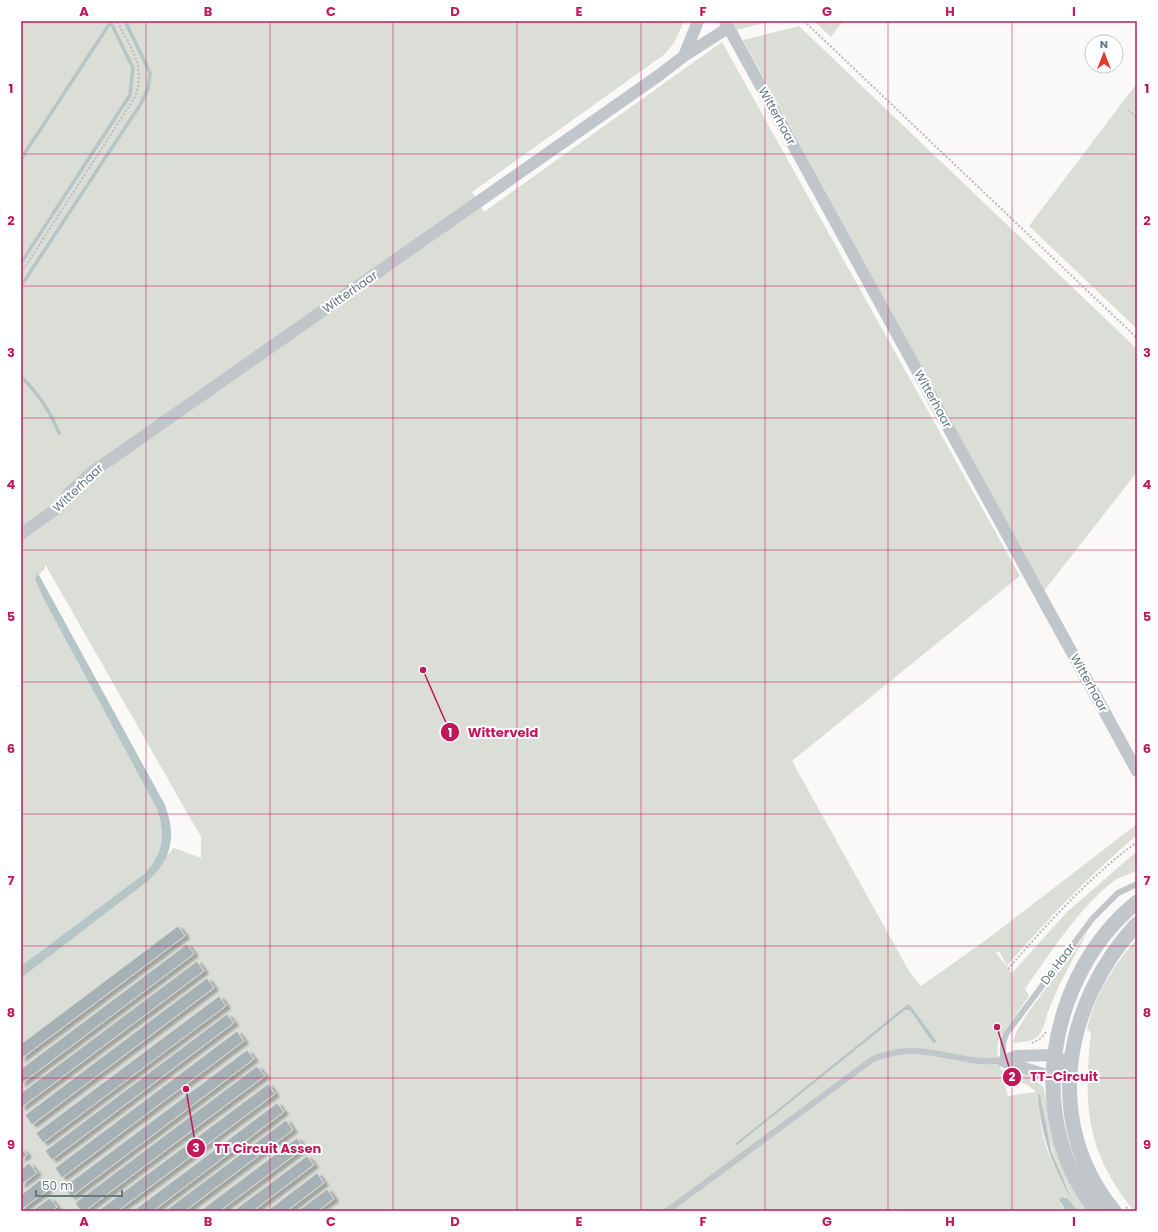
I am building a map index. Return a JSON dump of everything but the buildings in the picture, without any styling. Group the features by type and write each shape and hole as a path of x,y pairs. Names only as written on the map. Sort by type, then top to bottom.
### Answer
{"street":[{"path":"684,56 698,21"},
{"name":"Witterhaar","path":"21,534 60,506 69,493 91,473 684,56 726,24 1137,771"},
{"name":"De Haar","path":"1097,1211 1077,1183 1066,1159 1055,1122 1052,1077 1054,1055 1064,1013 1083,968 1115,922 1137,902"},
{"path":"1119,1208 1101,1195 1078,1148 1072,1115 1071,1065 1076,1033 1089,994 1109,959 1137,924"},
{"path":"1003,1061 1016,1056 1054,1055 1071,1065"},
{"path":"1003,1061 1052,1077 1071,1065"}],"lane":[{"name":"De Haar","path":"1003,1061 1006,1034 1093,918 1118,893 1137,884"},
{"path":"667,1211 873,1059 890,1053 907,1050 938,1053 973,1060 1003,1061"}],"path":[{"path":"21,273 135,97 140,74 138,63 117,21"},
{"path":"804,21 1137,338"},
{"path":"1128,110 1137,117"},
{"path":"1008,969 1044,928 1084,889 1137,842"},
{"path":"1119,1208 1130,1211"}],"shaded area":[{"path":"21,21 684,21 674,43 665,54 472,192 484,212 722,42 1020,576 792,761 909,971 921,986 986,940 1137,824 1137,835 1069,898 1007,966 999,951 996,953 1012,973 1067,912 1137,851 1137,871 1117,879 1102,891 1066,931 1044,961 1025,989 1029,996 1000,1037 998,1046 1001,1070 1031,1076 1044,1088 1052,1135 1069,1180 1088,1211 1078,1211 1064,1197 1060,1203 1066,1211 21,1211 21,967 152,871 174,848 201,858 201,837 45,564 45,568 39,575 37,574 35,579 42,596 157,809 160,818 162,836 159,852 144,874 21,966 21,539 28,534 21,523","holes":["1003,1077 1025,1084 1036,1092 1008,1096","1042,1099 1043,1112 1052,1150 1061,1174 1073,1198 1059,1175 1048,1151 1041,1125 1040,1112"]},
{"path":"732,21 772,21 737,30"},
{"path":"814,21 843,21 831,37"},
{"path":"799,26 1137,349 1137,472 1044,591 743,40"},
{"path":"1137,83 1137,329 1029,226"},
{"path":"37,574 39,575 165,805 171,826 171,836 168,854 163,863 149,880 21,978 21,966 144,874 159,852 162,836 160,818 157,809 42,596 35,579"},
{"path":"1088,931 1056,991 1043,1029 1039,1035 1026,1042 1013,1043 1016,1032 1029,1011"},
{"path":"1137,939 1137,1211 1134,1211 1118,1189 1097,1148 1088,1105 1091,1033 1087,1029 1090,1017 1106,981 1120,959"},
{"path":"907,1005 910,1005 937,1042 933,1043 910,1010 905,1010 737,1145 735,1144"},
{"path":"1040,1094 1051,1150 1072,1199 1058,1174 1048,1149 1039,1110 1038,1095"},
{"path":"1062,1197 1068,1199 1078,1211 1066,1211 1059,1200"}],"waterway":[{"path":"21,286 140,105 148,89 150,73 125,21"},
{"path":"21,159 110,23"},
{"path":"21,263 130,95 133,68 111,23"},
{"path":"21,377 33,389 43,403 59,433"}],"place":[{"name":"Witterveld","path":"423,670"},
{"name":"TT-Circuit","path":"997,1027"},
{"name":"TT Circuit Assen","path":"186,1089"}]}
